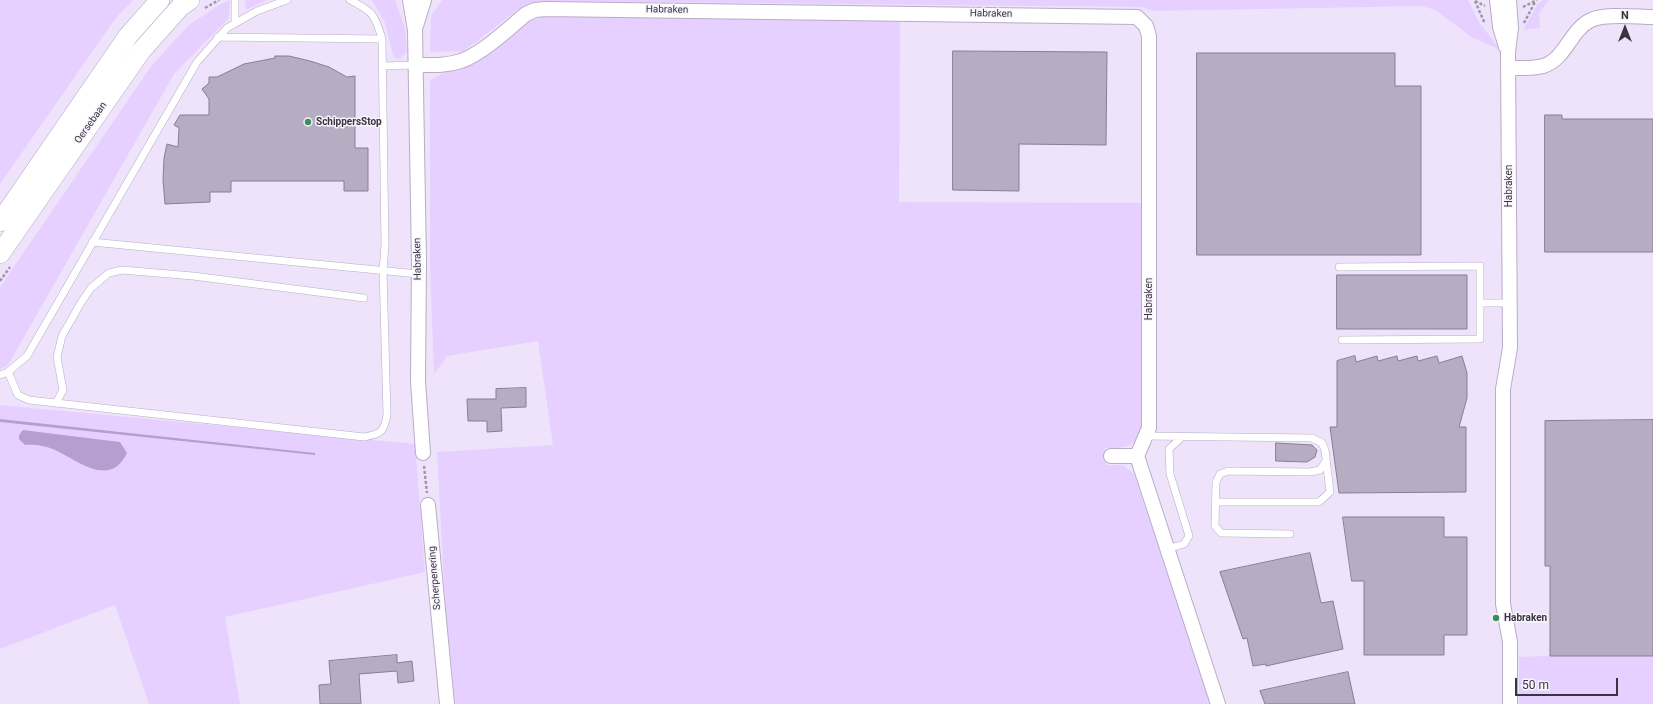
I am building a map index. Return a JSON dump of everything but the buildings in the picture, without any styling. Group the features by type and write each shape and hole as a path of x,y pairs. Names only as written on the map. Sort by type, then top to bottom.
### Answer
{"main road":[{"name":"Oersebaan","path":"0,222 128,36 160,0"},
{"name":"Oersebaan","path":"0,254 141,50 180,7 190,0"}],"street":[{"name":"Habraken","path":"410,0 415,30 418,381 423,453"},
{"name":"Habraken","path":"415,30 424,0"},
{"name":"Habraken","path":"1497,0 1500,27 1508,52"},
{"name":"Habraken","path":"1509,0 1511,28 1508,52 1510,348 1503,389 1504,604 1510,642 1510,704"},
{"name":"Habraken","path":"415,65 441,65 462,60 478,52 526,14 535,10 1137,17 1146,26 1149,36 1150,428 1137,456"},
{"path":"1509,68 1544,66 1559,56 1577,30 1592,20 1608,17 1653,18"},
{"path":"1111,456 1137,456 1218,704"},
{"name":"Scherpenering","path":"428,505 447,704"}],"lane":[{"path":"234,23 235,0"},
{"path":"0,375 8,372 27,356 196,62 218,37 234,23 257,11 286,0"},
{"path":"8,372 18,395 29,400 364,437 377,435 384,429 387,415 383,272 385,245 382,39 379,27 370,11 350,0"},
{"path":"218,37 382,39"},
{"path":"382,66 415,65"},
{"path":"92,242 383,272 418,274"},
{"path":"1339,267 1480,266 1480,339 1342,340"},
{"path":"56,403 63,390 57,357 62,336 91,288 109,273 122,270 193,276 364,298"},
{"path":"1480,303 1510,303"},
{"path":"1146,436 1312,438 1322,443 1325,450 1330,492 1319,502 1215,502"},
{"path":"1167,548 1184,544 1190,536 1170,474 1169,449 1182,437"},
{"path":"1290,534 1221,533 1215,526 1216,482 1220,474 1228,471 1310,472 1320,470 1326,461"}],"path":[{"path":"423,453 428,505"}],"shaded area":[{"path":"0,0 133,0 115,19 0,184"},
{"path":"230,0 229,18 174,74 8,365 0,369 0,287 152,65 189,25 219,5"},
{"path":"245,0 267,0 246,10"},
{"path":"372,0 395,0 405,28 407,52 400,59 395,58 393,55 385,23"},
{"path":"442,0 1468,0 1479,22 1500,50 1473,38 1435,10 1422,6 1153,11 1142,7 545,1 531,3 516,11 464,51 430,52 431,16"},
{"path":"1543,0 1549,0 1539,13 1540,28 1523,30 1537,5"},
{"path":"545,16 900,20 899,202 1143,203 1143,432 1132,444 1117,448 1105,448 1106,465 1123,465 1134,474 1211,704 455,704 445,601 437,452 553,445 538,341 447,356 434,374 430,265 430,80 452,69 471,65 530,21"},
{"path":"0,405 415,444 425,572 225,617 240,704 149,704 115,605 0,649 0,422 315,455 315,453 0,419","holes":["23,430 120,442 127,453 119,464 111,469 102,471 83,465 48,447 25,445 19,435"]},
{"path":"0,419 315,453 315,455 0,422"},
{"path":"23,430 120,442 127,453 120,464 112,469 103,471 93,469 64,454 44,446 25,445 19,439 19,435"},
{"path":"1653,652 1653,704 1519,704 1519,657"}],"place":[{"name":"SchippersStop","path":"308,122"},
{"name":"Habraken","path":"1496,618"}]}
